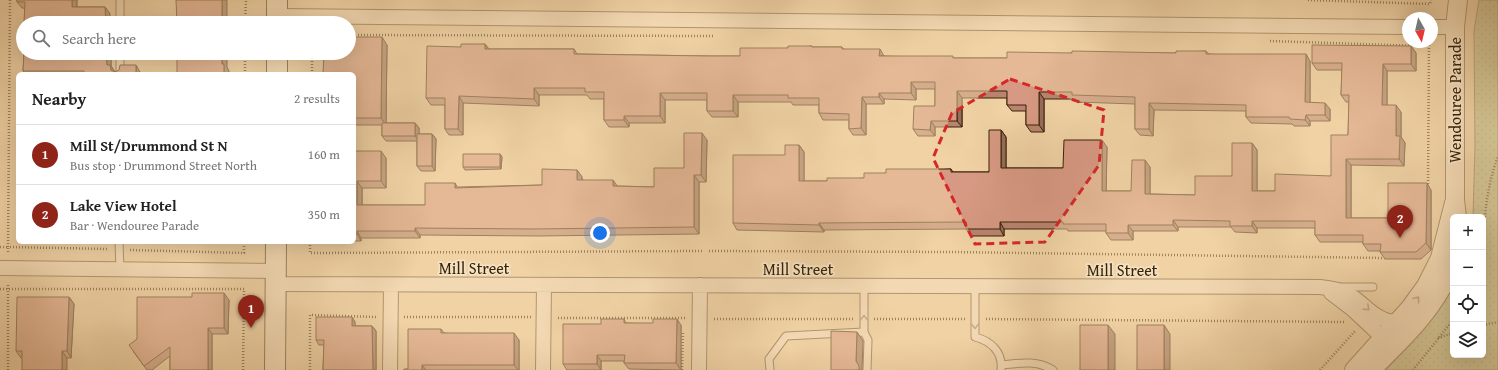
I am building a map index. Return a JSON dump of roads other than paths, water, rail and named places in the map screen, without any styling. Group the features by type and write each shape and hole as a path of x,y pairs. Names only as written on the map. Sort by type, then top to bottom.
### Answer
{"main road":[{"path":"277,60 277,72"},
{"path":"275,370 276,244"}],"street":[{"name":"Wendouree Parade","path":"1371,370 1399,330 1435,270 1456,208 1455,27 1458,0"},
{"path":"277,13 1402,27"},
{"path":"1438,27 1455,27"},
{"name":"Mill Street","path":"0,268 120,270 276,277 391,285 1320,287 1335,289 1347,293 1379,319 1399,330"},
{"name":"Wendouree Parade","path":"1399,330 1432,304 1444,285 1450,270"},
{"path":"390,370 391,285"},
{"path":"699,370 700,285"},
{"path":"543,370 544,286"},
{"path":"1320,287 1352,309 1382,337"},
{"path":"1354,370 1382,337 1399,330"}],"lane":[{"path":"120,0 120,16"},
{"path":"120,60 120,72"},
{"path":"119,244 120,270"},
{"path":"864,287 864,332 868,340 867,370"},
{"path":"974,287 975,337 983,339 997,349 1002,367 1024,362 1044,364 1053,370"},
{"path":"1320,287 1373,287"},
{"path":"770,370 769,359 786,336 864,332"}],"place":[{"name":"Lake View Hotel","path":"1400,238"},
{"name":"Mill St/Drummond St N","path":"251,328"}]}
